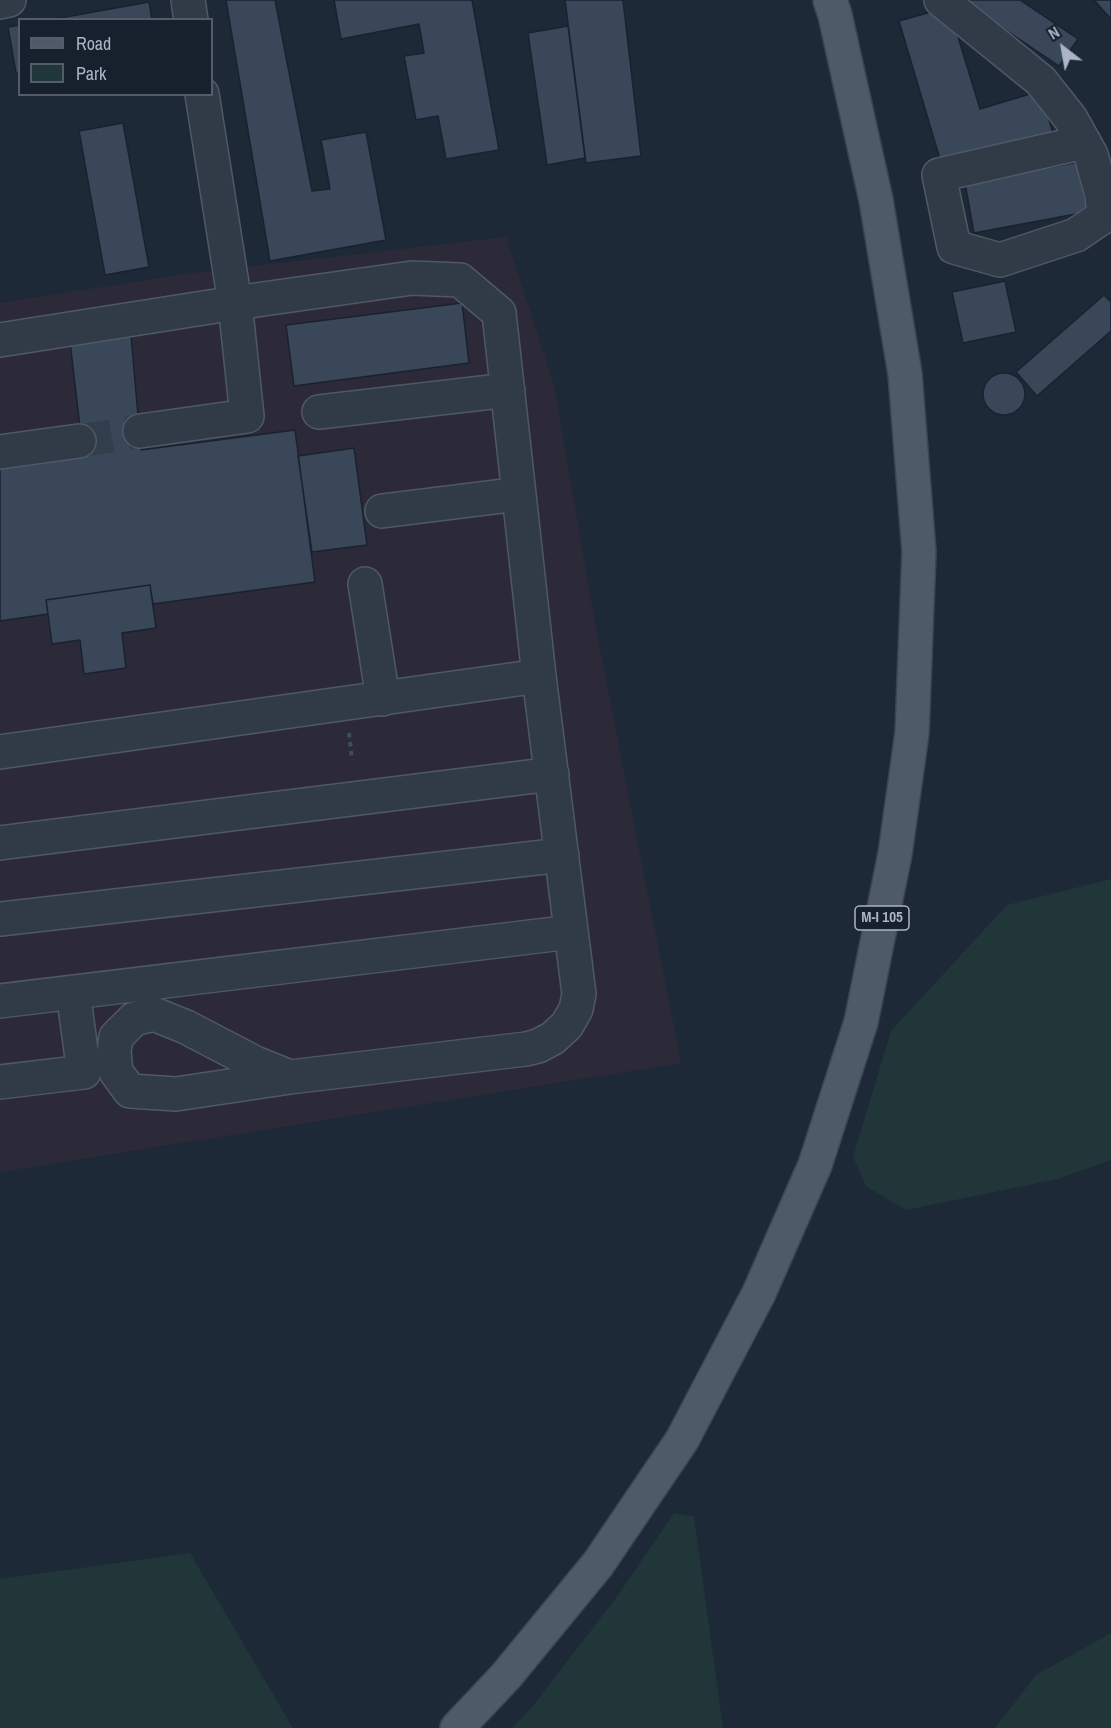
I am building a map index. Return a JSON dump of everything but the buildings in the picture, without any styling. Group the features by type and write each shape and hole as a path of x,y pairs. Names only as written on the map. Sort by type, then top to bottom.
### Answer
{"main road":[{"name":"M-I 105","path":"457,1728 506,1676 598,1564 682,1440 759,1293 815,1165 861,1022 895,854 912,733 918,552 905,374 876,200 830,0"}],"street":[{"path":"0,2 9,0"},
{"path":"188,0 191,18"},
{"path":"941,0 1041,81 1071,119 1084,142 1091,155 1102,195 1104,216 1076,235 1000,260 954,247 939,175 1084,142"},
{"path":"140,431 247,416 235,303 202,96"},
{"path":"0,340 412,278 460,280 499,313 539,676 579,994 576,1009 567,1025 553,1038 538,1046 290,1077 176,1094 130,1091 116,1072 114,1053 116,1037 134,1019 154,1014 186,1027 255,1063 290,1077"},
{"path":"318,411 508,390"},
{"path":"0,452 79,441"},
{"path":"382,511 519,494"},
{"path":"365,584 382,699"},
{"path":"0,752 539,676"},
{"path":"0,843 552,774"},
{"path":"0,919 561,855"},
{"path":"0,1001 571,932"},
{"path":"0,1082 84,1072 73,992"}],"shaded area":[{"path":"506,237 554,385 595,624 681,1063 0,1172 0,303 185,274"}],"green space":[{"path":"1111,879 1111,1160 1058,1179 906,1210 866,1186 853,1157 891,1031 1007,905"},
{"path":"674,1513 694,1517 723,1728 512,1728 532,1707 616,1598"},
{"path":"190,1553 293,1728 0,1728 0,1579"},
{"path":"1111,1633 1111,1728 995,1728 1036,1675"}],"tunnel":[{"path":"79,441 140,431"}]}
